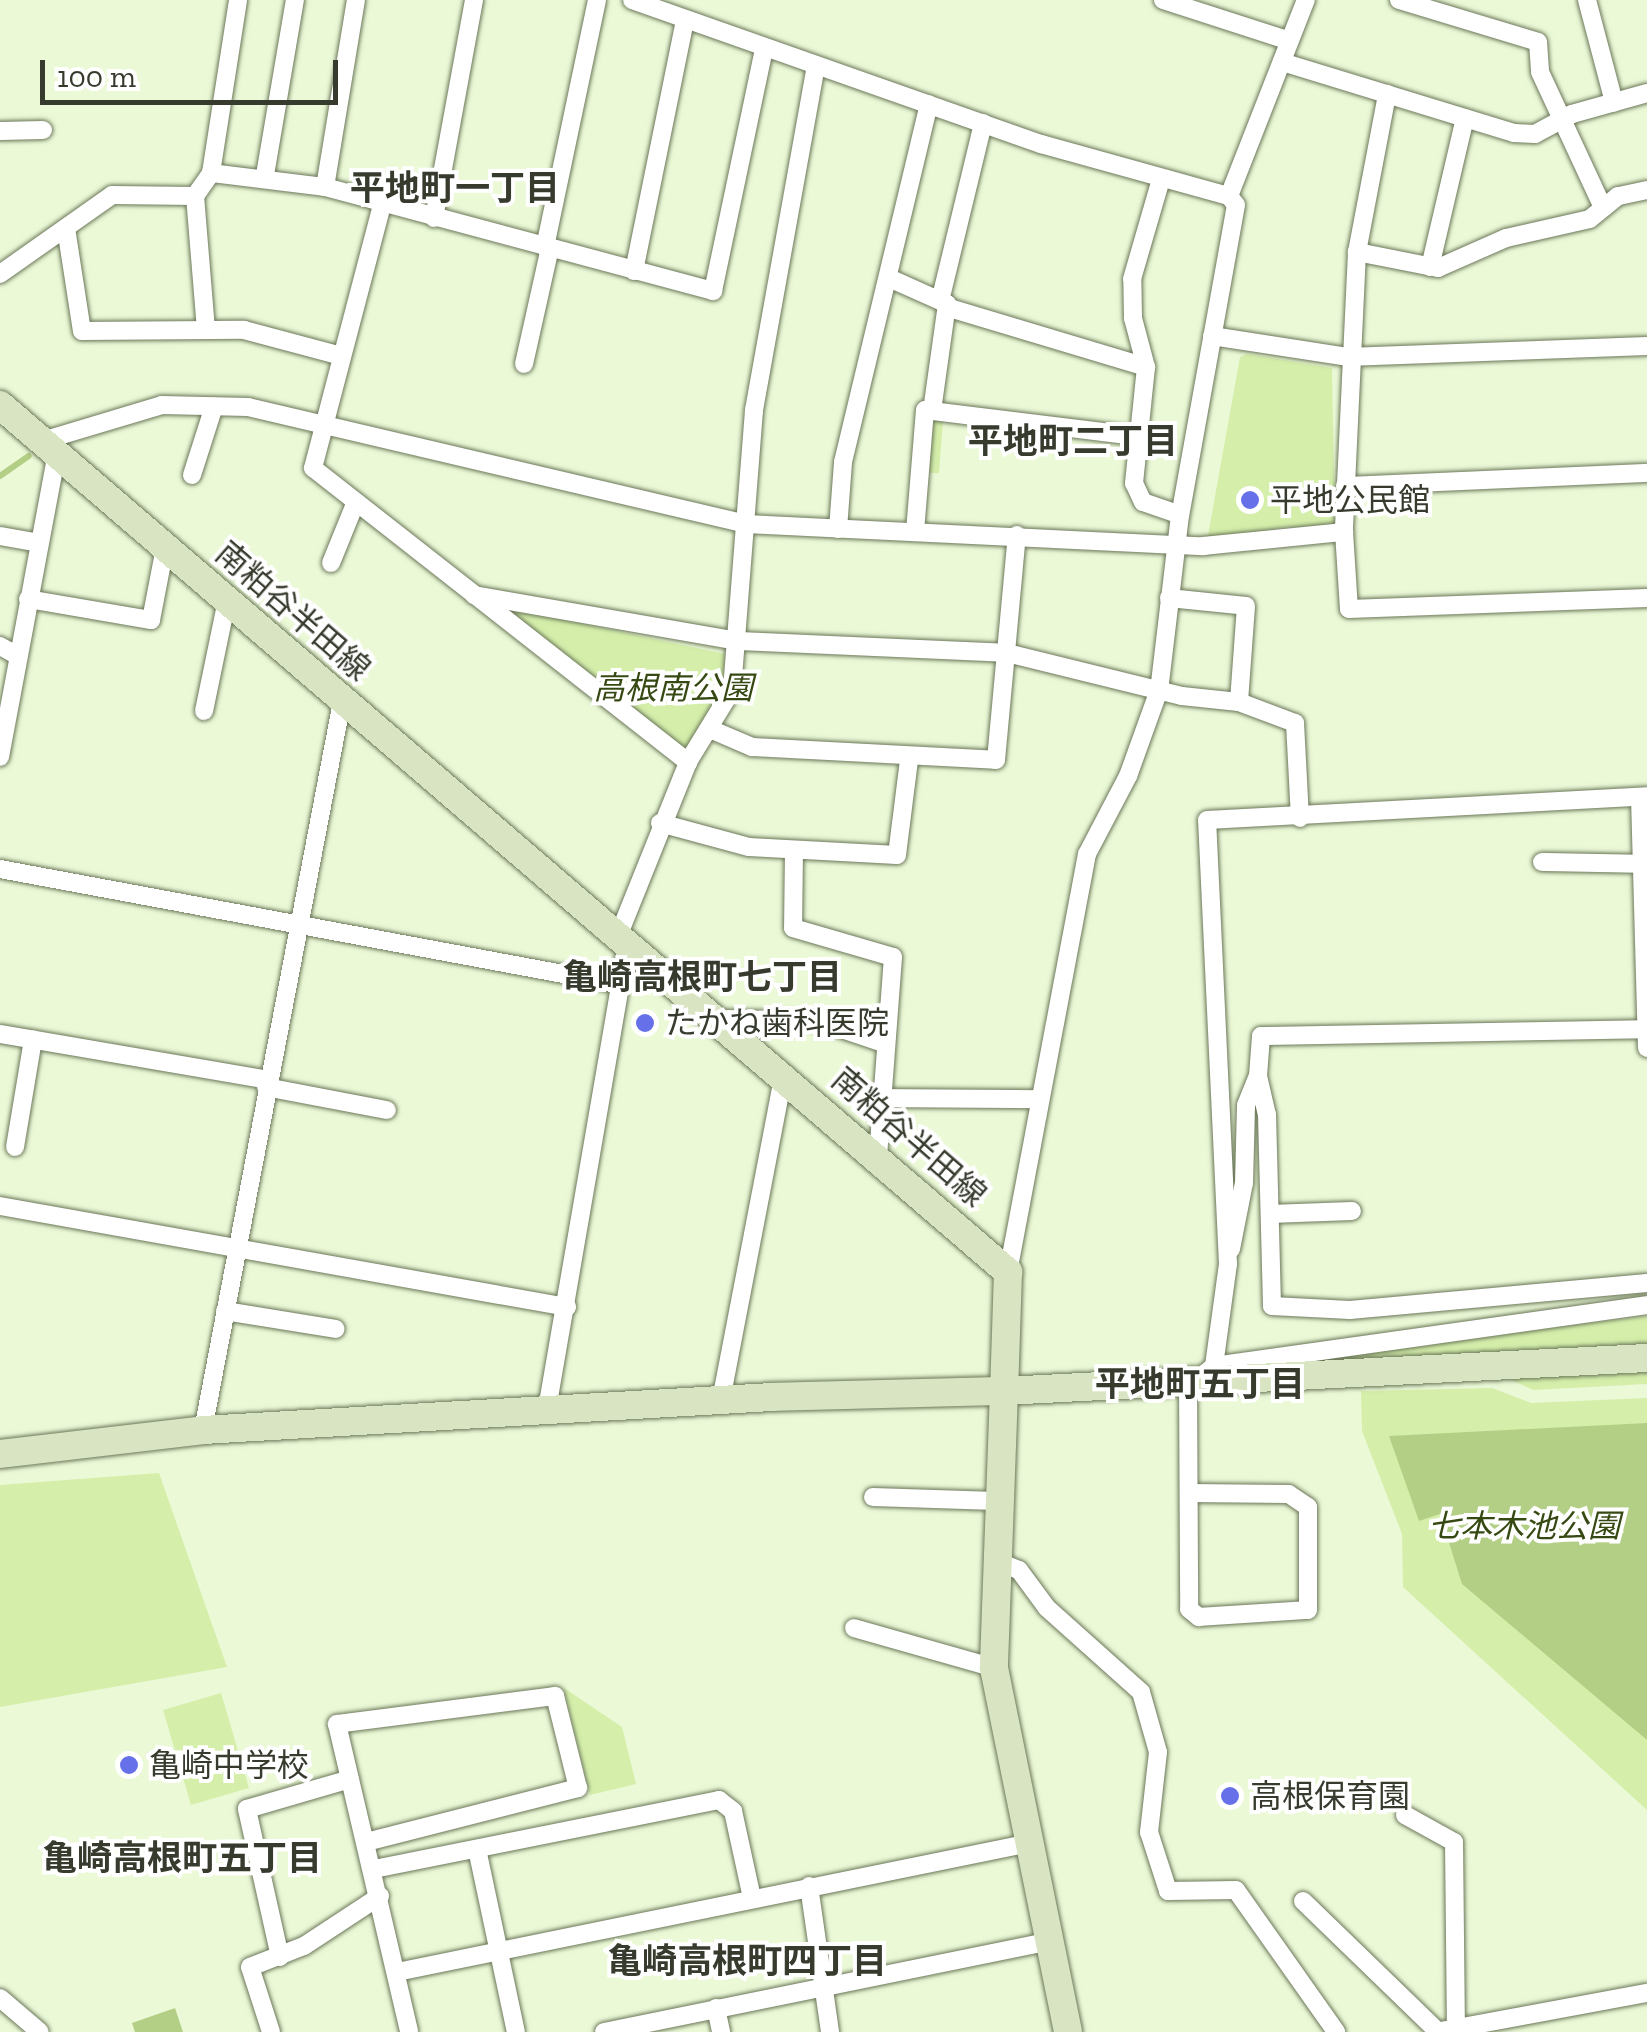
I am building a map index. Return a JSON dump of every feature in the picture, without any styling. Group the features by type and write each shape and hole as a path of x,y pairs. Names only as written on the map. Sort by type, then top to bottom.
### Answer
{"main road":[{"name":"南粕谷半田線","path":"0,405 342,701 784,1074 1008,1272"},
{"path":"1008,1272 996,1501 994,1668 1068,2032"},
{"path":"0,1454 203,1430 546,1410 1004,1391 1201,1374 1647,1358"}],"street":[{"path":"206,330 195,196 211,173 238,0"},
{"path":"265,175 295,0"},
{"path":"325,187 356,0"},
{"path":"434,218 474,0"},
{"path":"524,364 598,0"},
{"path":"632,0 983,123 1228,196 1236,205 1180,515 1158,690 1128,776 1087,854 1008,1272"},
{"path":"1228,196 1306,0"},
{"path":"1400,0 1538,42 1540,72 1603,208"},
{"path":"1587,0 1614,102"},
{"path":"1173,1 1290,40"},
{"path":"634,271 685,20"},
{"path":"211,173 265,175 325,187 713,291 764,49"},
{"path":"1282,62 1465,118 1535,134 1564,118 1647,93"},
{"path":"546,1410 622,985 624,938 660,823 688,762 732,690 754,410 816,66"},
{"path":"1387,94 1357,252 1347,356 1344,532 1349,609 1647,598"},
{"path":"838,529 843,462 930,104"},
{"path":"1430,267 1465,118"},
{"path":"932,411 944,302 983,123"},
{"path":"0,131 43,130"},
{"path":"1161,179 1132,279 1133,318 1146,368 1133,474 1144,502 1180,515"},
{"path":"1357,252 1430,267 1506,238 1590,219 1618,196 1647,190"},
{"path":"0,274 112,195 195,196"},
{"path":"382,204 338,355 313,468 688,762"},
{"path":"66,228 82,331 244,330 338,355"},
{"path":"889,278 944,302 1146,368"},
{"path":"1212,336 1347,356 1647,346"},
{"path":"0,757 5,706 38,543 50,447 162,405 214,406 322,425 746,524 1176,543 1344,532"},
{"path":"192,475 214,406"},
{"path":"915,531 924,410 1136,436"},
{"path":"1345,486 1647,473"},
{"path":"331,563 355,504"},
{"path":"710,729 752,748 908,760 996,760 1017,535"},
{"path":"0,536 38,543"},
{"path":"28,599 151,620 165,547"},
{"path":"474,595 737,641 1007,653 1158,690 1239,702 1295,723 1300,818"},
{"path":"1169,598 1246,606 1239,702"},
{"path":"204,711 226,600"},
{"path":"0,646 18,656"},
{"path":"203,1430 342,701"},
{"path":"660,823 748,847 897,856 908,760"},
{"path":"1228,1264 1207,820 1644,797 1647,1048"},
{"path":"794,850 792,928 892,957 878,1155"},
{"path":"1542,862 1642,864"},
{"path":"0,869 622,985"},
{"path":"718,1019 818,1021 886,1044"},
{"path":"1647,1028 1260,1036 1258,1076 1267,1114 1272,1306 1350,1310 1647,1283"},
{"path":"0,1034 267,1083 386,1110"},
{"path":"15,1147 33,1040"},
{"path":"721,1400 784,1074"},
{"path":"1189,1493 1288,1494 1308,1507 1308,1610 1199,1617 1189,1609 1189,1493 1201,1374 1244,1183 1246,1105 1258,1076"},
{"path":"882,1098 1039,1099"},
{"path":"0,1206 567,1307"},
{"path":"1270,1214 1352,1211"},
{"path":"1201,1374 1647,1305"},
{"path":"225,1311 336,1329"},
{"path":"873,1497 996,1501"},
{"path":"994,1560 1019,1570 1047,1608 1141,1692 1158,1752 1149,1832 1168,1890 1236,1890 1336,2032"},
{"path":"854,1628 994,1668"},
{"path":"366,1842 578,1788 555,1696 337,1724 366,1842 374,1869 408,2032"},
{"path":"280,1957 247,1809 350,1779"},
{"path":"374,1869 719,1800 732,1812 752,1898"},
{"path":"1406,1815 1454,1842 1443,2031"},
{"path":"396,1972 1030,1843"},
{"path":"477,1849 516,2032"},
{"path":"809,1886 828,1988 830,2032"},
{"path":"271,2032 250,1966 280,1957 380,1896"},
{"path":"1304,1901 1443,2031 1548,2023 1647,1992"},
{"path":"612,2031 1050,1940"},
{"path":"0,1998 40,2032"},
{"path":"716,2008 721,2032"}],"green space":[{"path":"1247,354 1332,368 1335,527 1285,527 1207,541 1240,357"},
{"path":"927,418 943,421 939,473 919,473"},
{"name":"高根南公園","path":"517,610 725,654 722,693 690,745 679,748 512,620"},
{"path":"1647,1316 1647,1345 1282,1365 1375,1350"},
{"path":"1647,1369 1647,1384 1533,1390 1505,1377"},
{"name":"七本木池公園","path":"1492,1388 1531,1403 1647,1398 1647,1810 1403,1587 1402,1534 1362,1431 1361,1391"},
{"path":"159,1473 227,1667 0,1707 0,1485"},
{"path":"564,1688 622,1727 636,1784 590,1795"},
{"path":"221,1693 249,1788 191,1805 163,1710"}],"shaded area":[{"name":"七本木池公園","path":"1647,1423 1647,1740 1462,1584 1440,1514 1419,1521 1389,1436"},
{"path":"175,2008 183,2032 135,2032 132,2023"}],"waterway":[{"path":"0,476 29,456"}],"place":[{"name":"平地公民館","path":"1250,500"},
{"name":"たかね歯科医院","path":"645,1023"},
{"name":"亀崎中学校","path":"129,1765"},
{"name":"高根保育園","path":"1230,1796"}],"district":[{"name":"平地町一丁目","path":"455,188"},
{"name":"平地町二丁目","path":"1073,441"},
{"name":"亀崎高根町七丁目","path":"702,977"},
{"name":"平地町五丁目","path":"1200,1384"},
{"name":"亀崎高根町五丁目","path":"182,1858"},
{"name":"亀崎高根町四丁目","path":"747,1961"}]}
